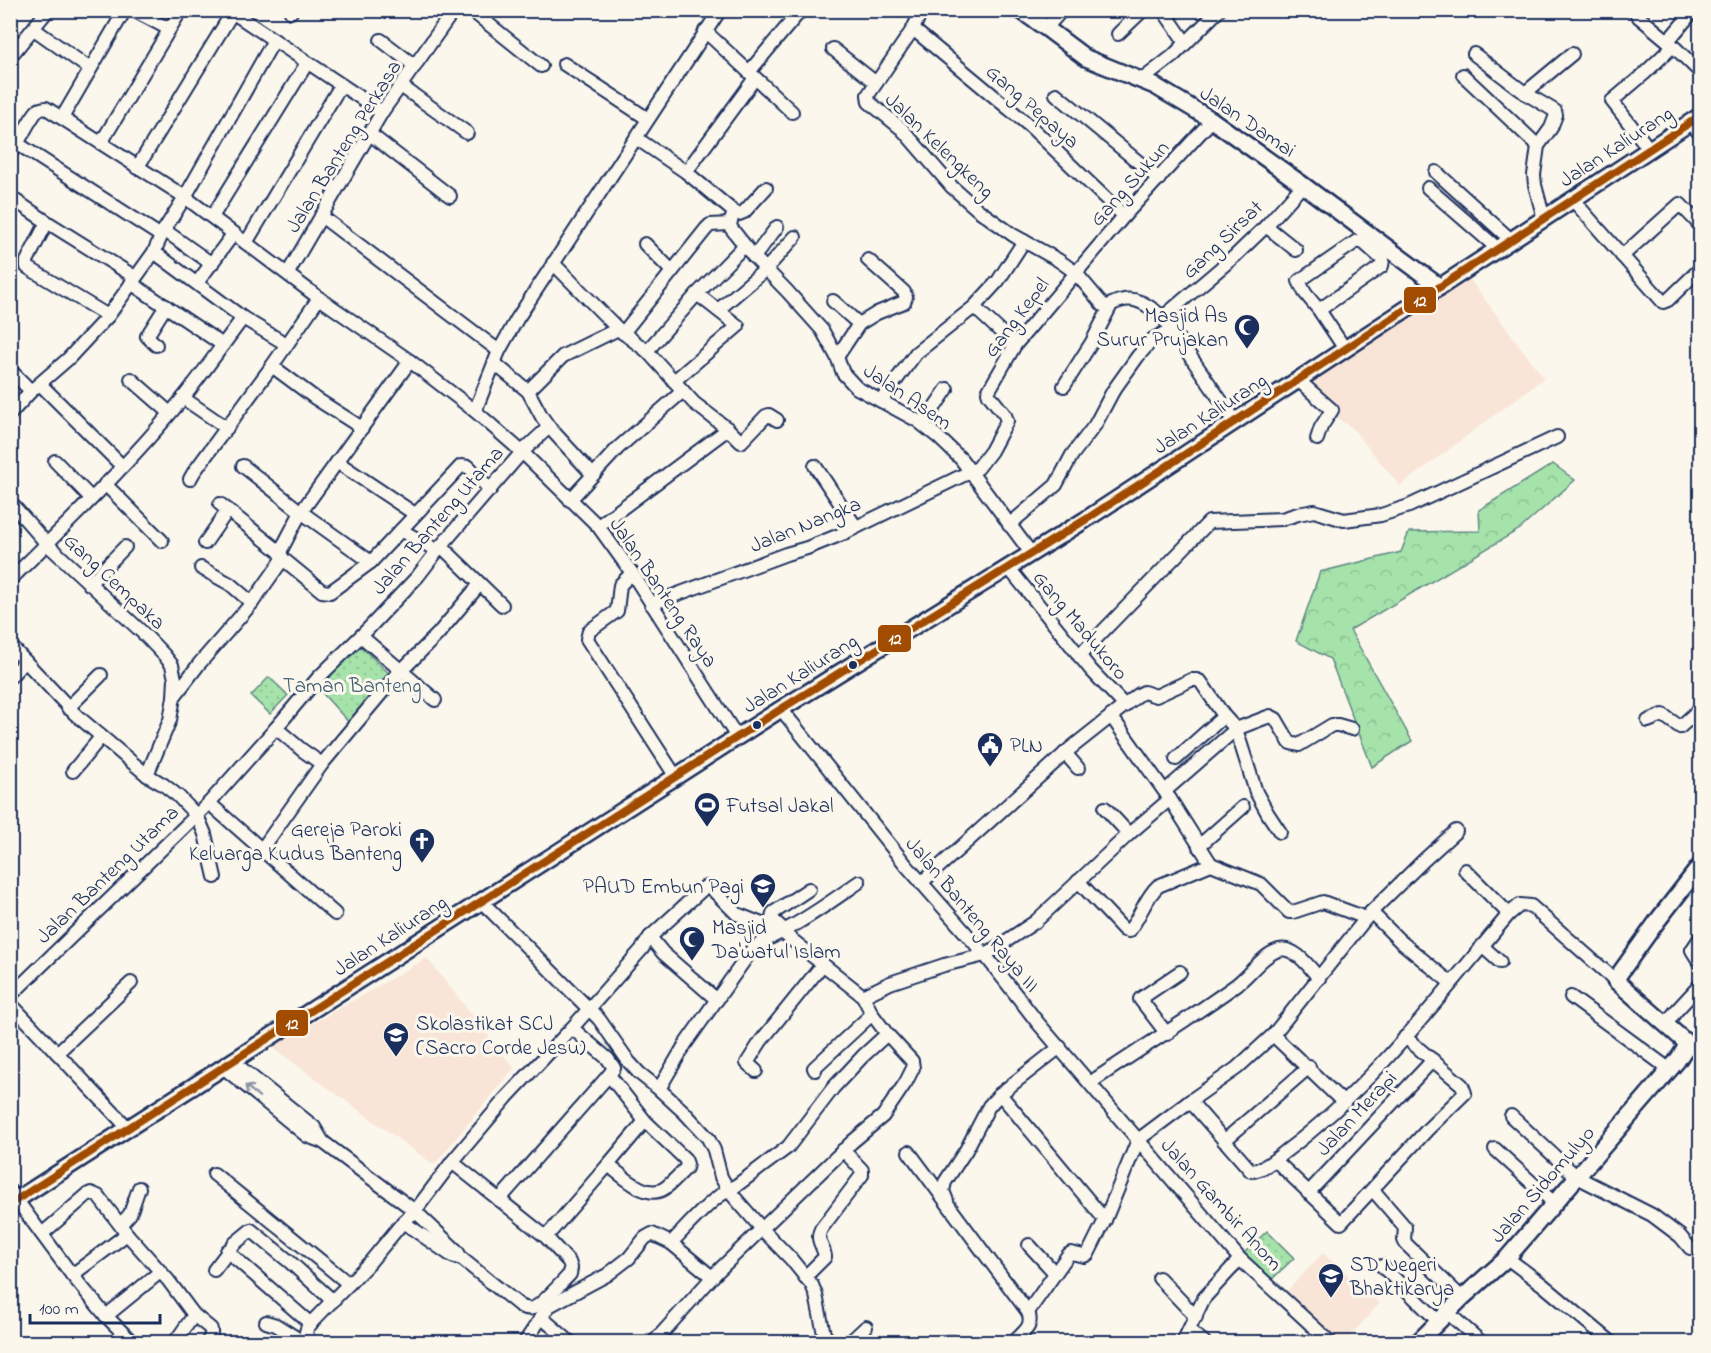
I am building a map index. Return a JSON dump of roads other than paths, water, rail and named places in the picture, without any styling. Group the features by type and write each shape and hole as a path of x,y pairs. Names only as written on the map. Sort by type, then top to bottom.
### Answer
{"main road":[{"name":"Jalan Damai","path":"1020,10 1086,58 1142,80 1212,120 1440,287"},
{"name":"Jalan Kaliurang","path":"13,1198 128,1128 781,709 1094,513 1650,150 1697,125"},
{"path":"1694,1048 1615,980 1658,920 1701,866"},
{"name":"Jalan Sidomulyo","path":"1418,1342 1507,1258 1677,1060 1694,1048"}],"street":[{"path":"10,57 48,10"},
{"path":"62,118 125,10"},
{"path":"133,10 169,29"},
{"path":"101,143 181,10"},
{"name":"Jalan Banteng Perkasa","path":"288,273 382,112 454,10"},
{"path":"471,10 542,66"},
{"path":"475,411 496,357 553,263 720,10"},
{"path":"686,172 752,75 801,10"},
{"name":"Jalan Kelengkeng","path":"922,10 913,29 868,95 868,102 902,129 951,186 976,209 1075,272 1103,305 1111,305"},
{"path":"1046,28 1062,10"},
{"path":"1118,34 1143,10"},
{"path":"1163,10 1186,43"},
{"path":"1142,80 1173,56 1219,10"},
{"path":"1634,10 1701,72"},
{"path":"1650,150 1612,103 1645,73 1694,10"},
{"path":"137,168 231,12 382,112"},
{"path":"34,29 90,69"},
{"name":"Gang Pepaya","path":"913,29 1031,127 1124,216"},
{"path":"705,31 792,112"},
{"path":"10,414 68,359 108,316 154,252 274,39"},
{"path":"381,40 415,66"},
{"path":"833,49 876,82"},
{"path":"1474,54 1556,113 1551,128 1538,146 1534,179 1544,219"},
{"path":"1526,93 1572,54"},
{"path":"212,217 307,63"},
{"path":"564,64 648,119"},
{"path":"1463,75 1538,146"},
{"path":"246,243 341,85"},
{"path":"401,86 467,133"},
{"path":"1056,94 1159,179"},
{"name":"Jalan Banteng Utama","path":"10,996 210,803 318,678 418,576 522,452 475,411 410,361 319,298 185,197 46,108 37,112 14,149"},
{"name":"Gang Sukun","path":"1075,272 1212,120"},
{"path":"370,134 450,196"},
{"name":"Jalan Asem","path":"636,138 686,172 732,218 731,228 744,246 822,330 840,364 857,388 923,424 961,459 1031,553"},
{"path":"14,149 163,233 212,264"},
{"path":"1436,172 1505,245"},
{"name":"Gang Sirsat","path":"1164,317 1235,256 1303,185"},
{"path":"528,391 563,356 621,331 710,225 742,213 766,188"},
{"path":"1428,188 1505,245"},
{"path":"10,197 133,280 223,345"},
{"path":"1573,200 1663,302 1701,269"},
{"path":"1622,256 1680,204 1701,225"},
{"path":"321,216 496,357 528,391 549,427 593,475"},
{"path":"47,222 27,261 27,267 108,316"},
{"path":"1266,226 1296,250"},
{"path":"754,257 777,227"},
{"path":"197,283 234,233"},
{"path":"718,310 766,269 795,237"},
{"path":"881,401 916,353 974,307 998,281 1024,241"},
{"path":"1319,310 1382,267 1383,260 1364,243 1357,241 1299,280 1305,293 1345,349"},
{"path":"645,244 672,271"},
{"path":"647,351 744,246"},
{"path":"154,252 243,318 286,345"},
{"path":"840,364 859,324 877,313 904,302 906,297 868,260"},
{"path":"553,263 621,331 647,351 694,403 741,442 766,416 770,415 777,420"},
{"name":"Gang Kepel","path":"970,473 978,468 991,451 1007,421 988,392 1015,345 1075,272"},
{"path":"570,500 738,326 698,294"},
{"path":"190,479 319,298"},
{"path":"1064,386 1111,305 1120,300 1137,300 1164,317 1235,421"},
{"path":"833,301 859,324"},
{"path":"156,345 147,336 166,306"},
{"path":"974,307 1015,345"},
{"path":"10,580 105,484 170,413 243,318"},
{"path":"1009,525 1056,484 1072,455 1095,425 1113,391 1138,356 1153,339 1172,328"},
{"path":"147,775 170,720 174,697 252,603 282,555 301,512 410,361"},
{"path":"272,366 315,398 362,428"},
{"path":"10,370 35,388 122,466"},
{"path":"131,379 170,413"},
{"path":"1298,380 1332,410 1321,427 1317,439"},
{"path":"923,424 946,389"},
{"path":"183,398 227,428"},
{"path":"522,452 549,427"},
{"path":"598,526 728,429"},
{"path":"1079,656 1209,522 1282,519 1298,513 1314,511 1344,520 1381,515 1409,506 1557,437"},
{"name":"Jalan Banteng Raya","path":"522,452 598,526 632,573 737,738"},
{"path":"55,461 91,498"},
{"path":"337,462 415,514"},
{"path":"243,466 301,512 371,562"},
{"path":"205,543 224,507 326,592 335,590 371,562 461,466 469,468 490,490"},
{"path":"815,466 856,527"},
{"name":"Jalan Nangka","path":"651,604 807,548 970,473"},
{"path":"105,484 162,542"},
{"name":"Gang Cempaka","path":"10,502 47,544 143,633 172,665 175,679 174,697"},
{"path":"400,530 439,549 502,605"},
{"path":"89,584 125,547"},
{"name":"Gang Madukoro","path":"1008,567 1079,656 1125,706"},
{"path":"201,568 230,584 252,603"},
{"path":"632,573 620,585 617,611 589,631 587,639 676,777"},
{"path":"262,849 322,764 401,671 438,634 480,584"},
{"path":"361,636 435,700"},
{"path":"10,645 68,708 147,775 178,796 196,815 205,834 215,877"},
{"path":"10,677 25,661"},
{"path":"68,708 101,675"},
{"path":"921,883 1065,753 1138,695 1144,692 1155,696 1191,680 1201,682 1224,716 1236,729 1256,792 1280,832"},
{"name":"Jalan Banteng Raya III","path":"781,709 867,818 985,955 1038,1023 1138,1140"},
{"path":"1648,721 1663,715 1680,727 1701,709"},
{"path":"1111,716 1168,795 1211,864 1261,884 1290,912 1327,903 1369,915 1450,983"},
{"path":"1176,759 1224,716"},
{"path":"863,996 890,983 922,972 985,955 1035,921 1129,834 1236,729 1273,716 1290,743 1299,745 1332,725 1352,729"},
{"path":"276,728 322,764"},
{"path":"73,771 101,737"},
{"path":"1065,753 1078,768"},
{"path":"210,803 335,914"},
{"path":"1199,846 1243,807"},
{"path":"1105,808 1129,834"},
{"path":"1028,1312 1069,1253 1084,1257 1088,1254 1105,1220 1138,1140 1237,1068 1273,1035 1369,915 1456,831"},
{"path":"1078,881 1119,927 1129,931 1158,886 1211,864"},
{"path":"1465,870 1509,914"},
{"path":"659,1089 686,1043 751,951 757,945 819,910 859,882"},
{"path":"309,1342 306,1332 311,1324 370,1262 415,1210 507,1097 572,1028 650,937 705,886 710,887 741,916 783,931"},
{"path":"654,1342 712,1277 843,1150 883,1116 913,1068 912,1061 887,1034 872,1014 863,996 773,921 773,913 810,890"},
{"path":"481,902 589,1008 634,1068 684,1112 708,1138 714,1150 721,1177 729,1191 812,1285 822,1328 830,1342"},
{"path":"1190,1101 1251,1171 1256,1171 1275,1160 1344,1102 1405,1037 1509,914 1520,905 1531,906 1615,980"},
{"path":"650,937 663,953 717,1000"},
{"path":"1701,938 1692,950 1701,963"},
{"path":"1482,946 1500,962"},
{"path":"1090,1083 1132,1054 1167,1034 1240,982 1266,958 1280,950 1295,953 1319,978"},
{"path":"756,1071 747,1064 761,1041 823,964"},
{"path":"1167,1034 1140,999 1180,972"},
{"path":"57,1053 131,983"},
{"path":"1666,1024 1701,985"},
{"path":"1571,997 1669,1069"},
{"path":"10,1003 128,1128"},
{"path":"815,1070 814,1068 824,1058 872,1014"},
{"path":"499,1200 614,1068 608,1059 572,1028"},
{"path":"671,1243 725,1191 729,1191 788,1147 833,1088 887,1034"},
{"path":"1273,1035 1344,1102"},
{"path":"1275,1160 1341,1223 1428,1129 1465,1093 1462,1085 1405,1037"},
{"path":"949,1207 943,1191 945,1182 966,1150 989,1106 1058,1044"},
{"name":"Jalan Merapi","path":"1308,1193 1433,1060"},
{"path":"228,1064 314,1128 323,1142 415,1210 457,1251 462,1259 519,1305 524,1308 534,1308 542,1303 571,1271 570,1262 546,1237 452,1162"},
{"path":"1224,1141 1309,1067"},
{"path":"608,1165 644,1191 652,1192 663,1190 686,1168 687,1164 685,1159 645,1121 609,1076"},
{"path":"1000,1094 1105,1220"},
{"path":"1511,1116 1577,1177 1652,1215 1680,1236 1690,1248"},
{"path":"546,1237 645,1121"},
{"name":"Jalan Gambir Anom","path":"1138,1140 1240,1259 1330,1342"},
{"path":"1495,1149 1555,1204"},
{"path":"805,1277 825,1257 818,1236 821,1229 862,1175 862,1170 843,1150"},
{"path":"909,1152 936,1192 1028,1312 1030,1324 1014,1342"},
{"path":"214,1174 349,1284"},
{"path":"72,1275 124,1229 139,1188"},
{"path":"1373,1190 1405,1227 1406,1244 1462,1299"},
{"path":"42,1234 91,1193 98,1196 194,1315 211,1329 211,1337 207,1342"},
{"path":"13,1198 72,1275 129,1341"},
{"path":"403,1222 452,1256 462,1259"},
{"path":"214,1270 227,1251 251,1230 333,1300"},
{"path":"525,1342 549,1306 615,1269 652,1234 671,1243 712,1277"},
{"path":"1029,1245 1055,1273"},
{"path":"227,1251 311,1324"},
{"path":"1507,1258 1611,1342"},
{"path":"1204,1342 1186,1337 1204,1298 1240,1259"},
{"path":"1382,1266 1444,1317 1481,1342"},
{"path":"106,1316 160,1272"},
{"path":"1159,1278 1196,1317"},
{"path":"175,1342 194,1315"},
{"path":"542,1317 570,1342"},
{"path":"266,1322 276,1325 303,1342"},
{"path":"850,1342 866,1327"},
{"path":"948,1342 953,1342"}],"place":[{"name":"Masjid As Surur Prujakan","path":"1247,350"},
{"name":"PLN","path":"990,768"},
{"name":"Futsal Jakal","path":"707,828"},
{"name":"Gereja Paroki Keluarga Kudus Banteng","path":"422,864"},
{"name":"PAUD Embun Pagi","path":"763,909"},
{"name":"Masjid Da'watul Islam","path":"692,962"},
{"name":"Skolastikat SCJ (Sacro Corde Jesu)","path":"396,1058"},
{"name":"SD Negeri Bhaktikarya","path":"1331,1299"}],"park label":[{"name":"Taman Banteng","path":"352,685"}]}
